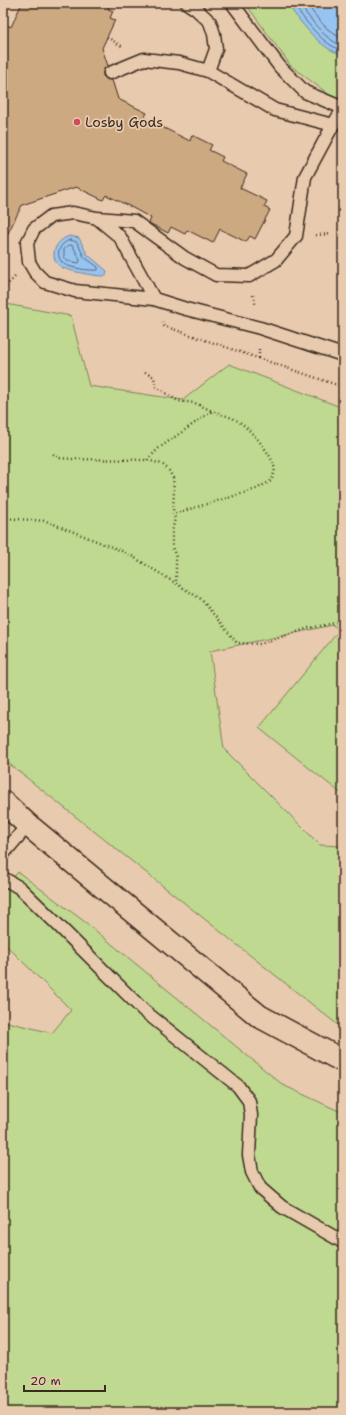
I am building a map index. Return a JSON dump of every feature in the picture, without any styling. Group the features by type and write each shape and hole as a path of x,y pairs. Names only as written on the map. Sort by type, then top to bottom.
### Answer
{"street":[{"path":"3,802 28,825 259,1016 343,1061"}],"lane":[{"path":"187,3 210,22 212,28 216,49 208,71"},
{"path":"232,3 280,67 305,92 343,109 305,177 296,236 276,260 249,276 216,275 185,258 134,221 97,218 73,212 51,216 34,229 27,244 29,262 35,272 45,282 75,292 154,298 186,309 260,328 343,355"},
{"path":"110,73 144,59 179,63 208,71 275,110 333,125"},
{"path":"97,218 120,237 154,298"},
{"path":"3,854 28,825"},
{"path":"3,878 20,888 143,1010 238,1086 249,1101 251,1115 249,1155 252,1172 260,1188 282,1208 343,1242"}],"path":[{"path":"3,7 13,3"},
{"path":"154,298 164,326 343,387"},
{"path":"145,372 154,377 156,387 178,401 195,403 237,421 246,427 269,454 274,465 275,471 271,481 256,489 173,514"},
{"path":"147,460 159,448 212,411"},
{"path":"53,454 60,458 73,459 147,460 162,464 168,468 173,478 174,489 173,514 175,518 172,532 172,547 176,556 176,583"},
{"path":"3,518 46,521 127,553 201,599 237,643 260,644 309,628 340,622 343,624"}],"green space":[{"path":"245,3 343,3 343,99 339,102 291,66"},
{"path":"6,304 71,316 89,386 183,400 229,364 343,408 343,632 333,625 210,651 224,749 320,845 343,846 343,1029 3,759 3,307"},
{"path":"337,633 343,638 343,795 259,728"},
{"path":"18,872 85,922 283,1085 343,1113 343,1412 3,1412 3,1021 52,1033 71,1010 6,945 3,890"}],"water":[{"path":"286,3 343,3 343,54 326,47 311,34"},
{"path":"70,236 79,238 87,254 107,271 106,276 71,271 58,264 55,260 54,250 64,238"}],"building":[{"name":"Losby Gods","path":"22,3 111,3 108,9 113,11 110,18 115,20 102,48 108,66 104,69 103,76 106,79 112,80 118,99 147,113 144,118 190,141 192,135 212,145 209,150 223,157 221,161 247,174 240,188 267,201 264,207 270,210 255,239 250,236 246,242 220,229 213,243 187,230 185,234 171,227 168,233 149,223 151,218 129,206 106,195 103,200 76,187 22,205 3,243 3,23 11,27"}],"place":[{"name":"Losby Gods","path":"77,122"}]}
